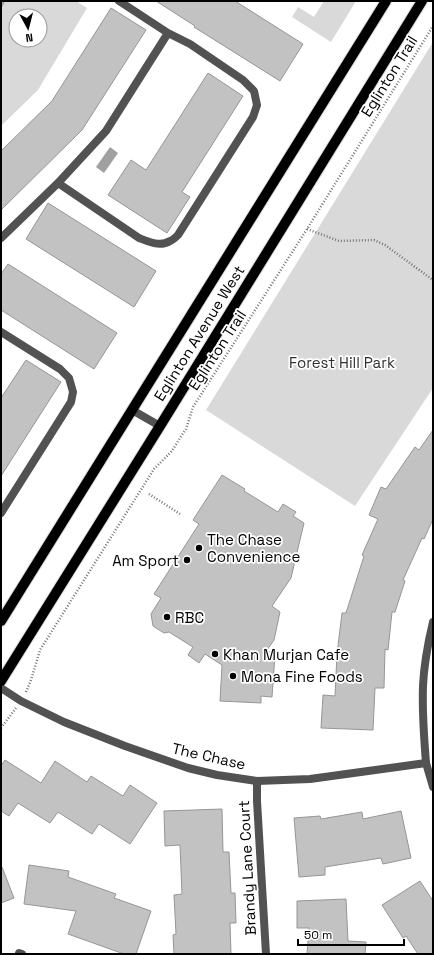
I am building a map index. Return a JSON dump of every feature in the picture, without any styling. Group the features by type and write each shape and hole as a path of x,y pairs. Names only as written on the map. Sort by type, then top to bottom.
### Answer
{"main road":[{"name":"Eglinton Avenue West","path":"1,621 386,1"},
{"name":"Eglinton Avenue West","path":"1,681 422,1"}],"street":[{"path":"58,183 139,238 160,244 170,242 178,235 253,117 257,105 254,91 243,80 190,44 168,33 119,1"},
{"path":"1,238 58,183 106,131 168,33"},
{"path":"1,332 60,369 69,378 73,392 71,402 1,513"},
{"path":"132,410 160,426"},
{"path":"433,622 423,685 423,728 426,763 433,787"},
{"name":"The Chase","path":"1,688 21,701 64,722 188,768 217,775 257,781 310,779 426,763"},
{"name":"Brandy Lane Court","path":"257,781 266,954"}],"path":[{"name":"Eglinton Trail","path":"28,689 40,650 154,469 172,451 186,429 194,407 433,26"},
{"path":"307,229 339,241 374,240 385,245 433,280"},
{"path":"150,494 180,514"},
{"path":"1,728 13,712"}],"green space":[{"path":"1,1 76,1 87,8 38,90 1,126"},
{"path":"324,1 356,1 331,42 292,17 298,7 314,17"},
{"name":"Forest Hill Park","path":"433,42 433,388 355,506 206,410"}],"shaded area":[{"path":"110,147 118,153 104,173 96,167"}],"building":[{"path":"156,1 235,1 303,44 280,81 194,27 195,26"},
{"path":"111,8 146,30 82,130 1,210 1,151 52,101"},
{"path":"208,73 243,96 182,192 190,197 167,233 108,195 131,160 146,170"},
{"path":"48,203 156,271 134,307 26,239"},
{"path":"8,264 117,333 94,369 1,310 1,274"},
{"path":"26,360 61,382 1,476 1,398"},
{"path":"433,430 433,519 424,539 422,538 403,580 405,581 395,612 392,612 388,650 385,649 384,688 375,688 373,730 321,728 323,695 335,696 337,654 342,613 346,613 364,556 362,555 378,519 369,515 381,487 386,489 415,447 419,450"},
{"path":"222,475 245,489 244,491 278,512 283,504 296,512 293,516 304,523 291,578 272,606 280,612 274,640 267,650 275,655 272,697 261,696 261,703 220,701 222,665 205,654 199,663 188,655 193,647 169,632 164,633 153,626 151,614 161,598 154,594 199,524 193,520"},
{"path":"5,760 41,783 55,761 87,782 91,776 123,796 130,785 157,803 130,844 99,824 92,834 58,812 50,823 18,803 9,816 1,811 1,766"},
{"path":"222,809 223,852 229,852 231,893 235,893 236,923 230,923 231,954 174,954 173,935 176,934 174,895 182,894 180,845 165,846 164,811"},
{"path":"401,811 411,858 383,864 381,858 325,867 325,875 299,877 294,818 320,816 321,819 362,812 363,819"},
{"path":"29,865 69,871 68,877 116,894 114,898 151,911 136,954 124,954 68,934 76,911 24,904"},
{"path":"1,867 14,898 1,903"},
{"path":"420,881 433,901 433,954 418,954 406,936 403,938 382,905"},
{"path":"346,899 348,941 366,942 365,954 307,954 309,928 297,928 297,901"}],"waterway":[{"path":"1,5 3,1"}],"place":[{"name":"The Chase Convenience","path":"199,548"},
{"name":"Am Sport","path":"187,560"},
{"name":"RBC","path":"167,617"},
{"name":"Khan Murjan Cafe","path":"215,654"},
{"name":"Mona Fine Foods","path":"233,676"}]}
